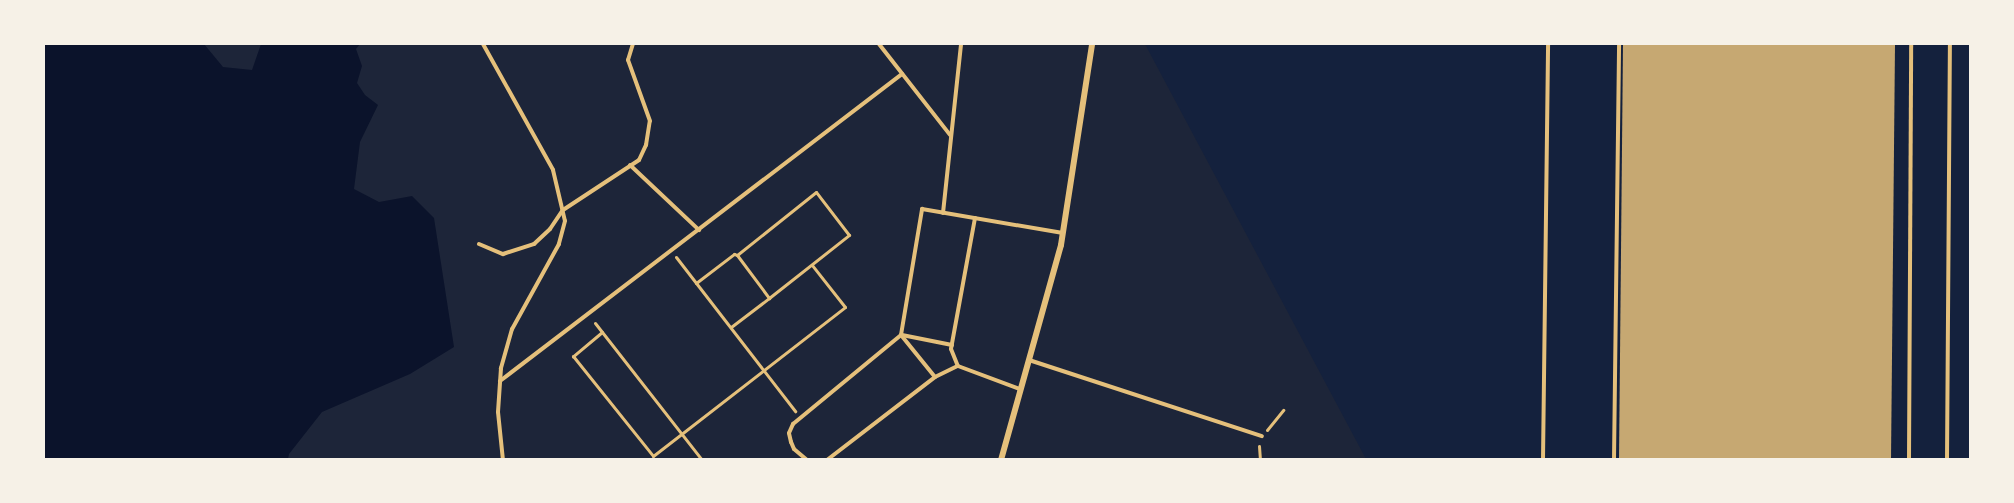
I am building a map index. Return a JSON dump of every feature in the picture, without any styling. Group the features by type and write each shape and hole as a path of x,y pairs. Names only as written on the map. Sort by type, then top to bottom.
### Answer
{"street":[{"path":"1001,459 1063,233 1092,44"}],"lane":[{"path":"483,44 552,170 565,221 559,244 512,329 501,368 498,412 503,459"},
{"path":"478,244 503,254 534,244 550,229 563,210 639,160 646,145 650,121 628,60 633,44"},
{"path":"879,44 951,136"},
{"path":"943,213 961,44"},
{"path":"1543,459 1548,44"},
{"path":"1614,459 1619,44"},
{"path":"1909,459 1911,44"},
{"path":"1947,459 1950,44"},
{"path":"500,381 902,74"},
{"path":"630,165 699,230"},
{"path":"807,459 794,449 789,433 800,417 901,335 922,209 1063,233"},
{"path":"958,366 952,345 975,218"},
{"path":"901,335 952,345"},
{"path":"901,335 935,377"},
{"path":"1029,360 1262,436"},
{"path":"827,459 935,377 958,366 1020,389"}],"path":[{"path":"696,283 734,254 737,255 816,192 849,236 731,327"},
{"path":"671,250 800,417"},
{"path":"737,255 769,298"},
{"path":"603,332 573,356 653,456 845,307 812,265"},
{"path":"588,314 702,459"}],"shaded area":[{"path":"44,44 1145,44 1366,459 44,459"},
{"path":"44,44 204,44 223,67 252,70 261,44 360,44 356,49 362,66 357,83 365,95 378,105 360,142 354,189 379,202 412,196 434,218 454,347 410,374 322,412 289,454 288,459 44,459"}],"building":[{"path":"1623,44 1895,44 1891,460 1619,460"}]}
